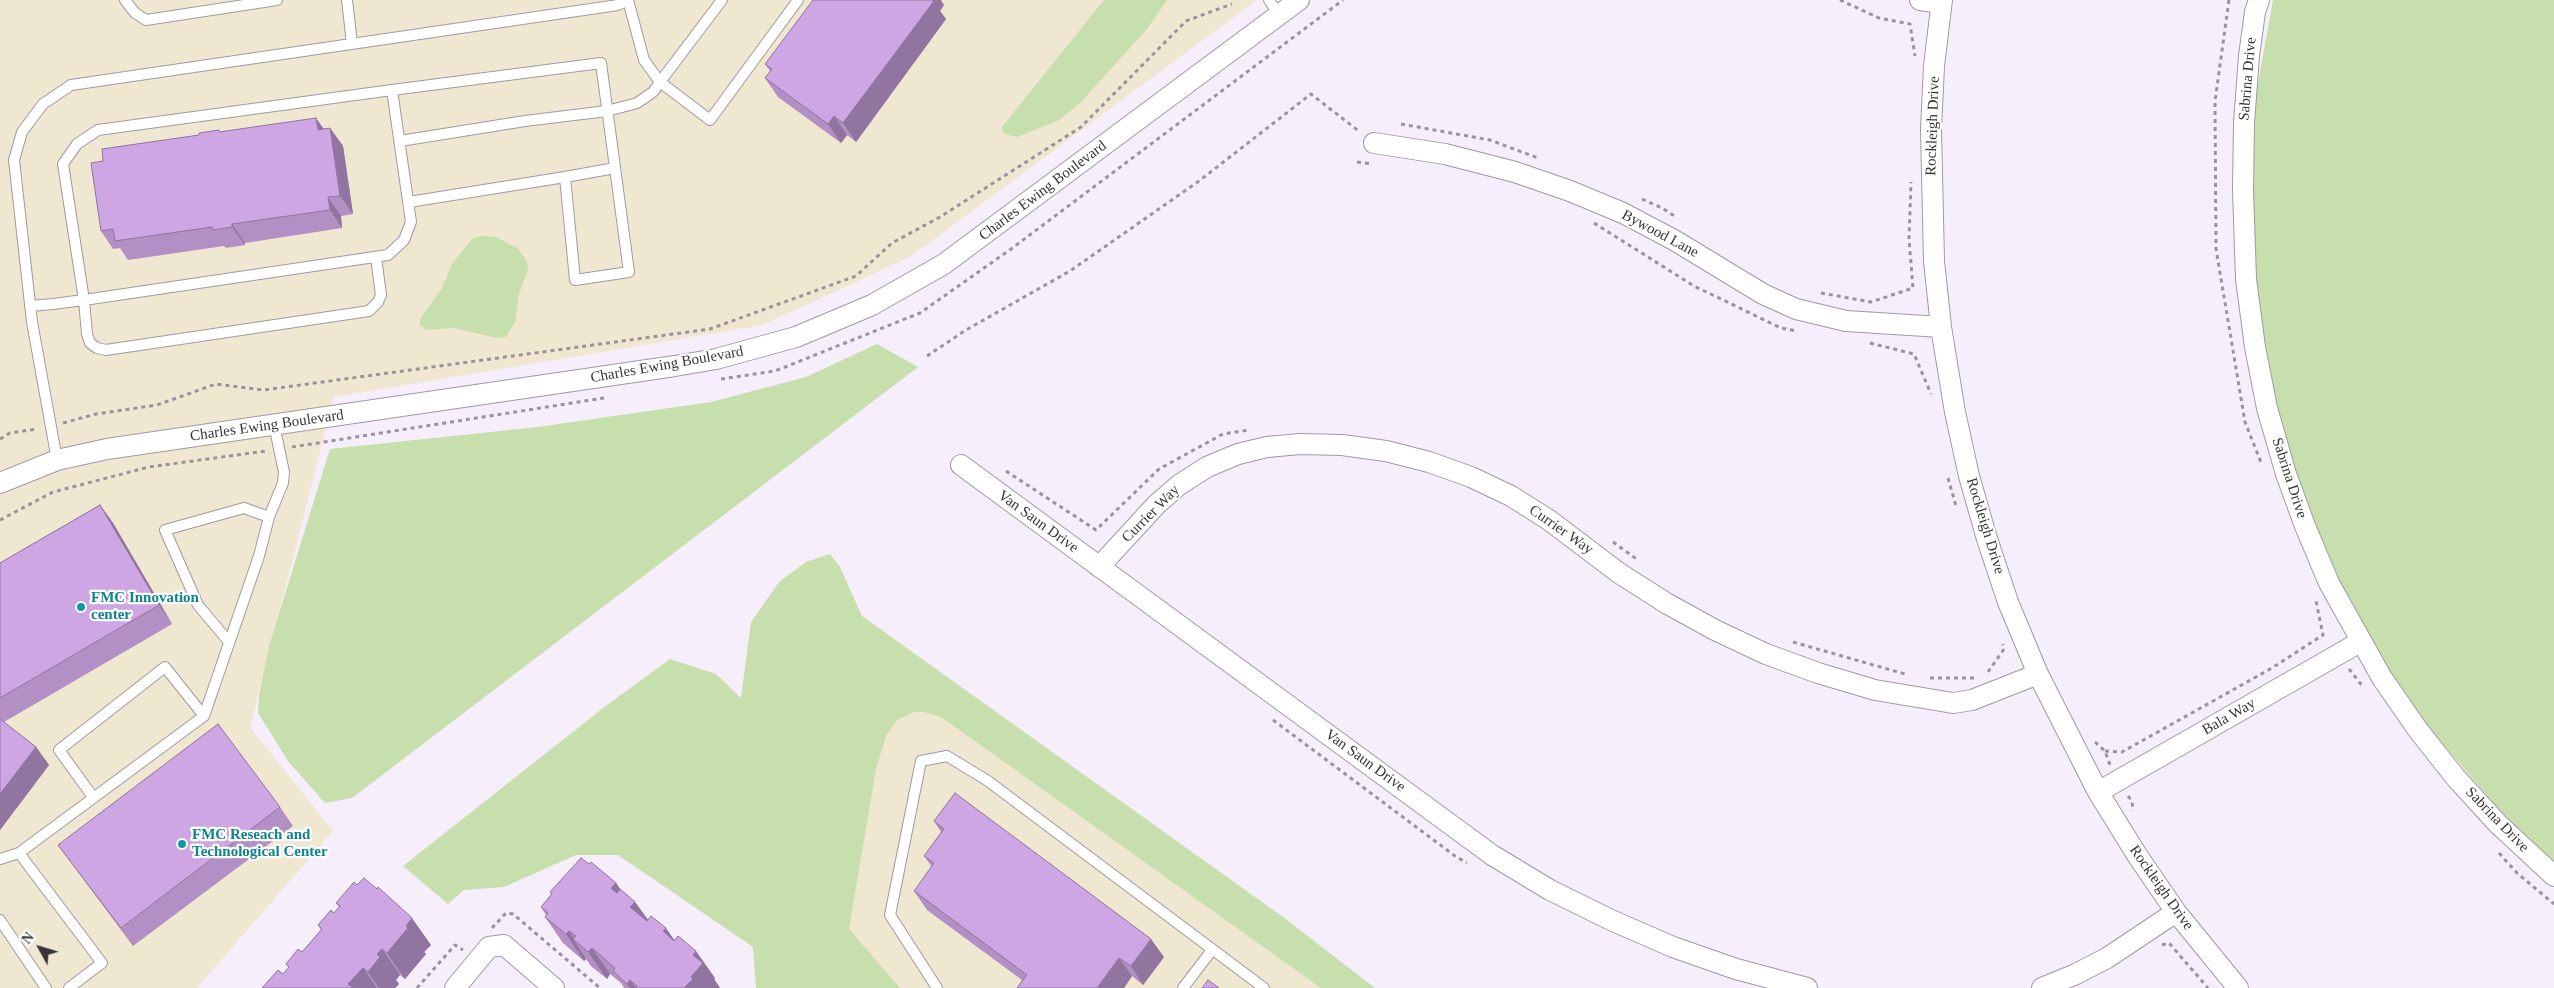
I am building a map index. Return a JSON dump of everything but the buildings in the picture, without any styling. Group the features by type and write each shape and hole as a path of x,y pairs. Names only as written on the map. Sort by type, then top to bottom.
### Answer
{"street":[{"name":"Charles Ewing Boulevard","path":"0,483 57,460 107,449 708,360 756,349 834,322 909,286 944,264 1274,7 1299,0"},
{"path":"1920,0 1941,2"},
{"name":"Sabrina Drive","path":"2258,0 2249,56 2244,123 2243,190 2246,279 2254,347 2267,408 2292,491 2329,583 2360,642 2418,730 2456,778 2498,824 2554,876"},
{"name":"Rockleigh Drive","path":"1941,2 1931,129 1934,261 1941,327 1955,412 1972,485 2008,602 2038,674 2098,792 2137,855 2176,912 2238,988"},
{"name":"Bywood Lane","path":"1374,143 1445,154 1515,172 1570,191 1623,214 1674,240 1763,294 1796,309 1846,320 1941,327"},
{"name":"Currier Way","path":"1100,567 1156,504 1179,484 1207,467 1238,454 1267,447 1300,444 1342,445 1386,451 1429,462 1471,477 1511,496 1549,520 1619,572 1666,603 1724,634 1818,673 1875,690 1953,703 1972,700 2038,674"},
{"name":"Van Saun Drive","path":"961,465 1492,855 1550,890 1672,947 1736,969 1807,988"},
{"name":"Bala Way","path":"2098,792 2360,642"},
{"path":"2042,988 2108,958 2176,912"},
{"path":"455,988 489,947 504,945 554,988"}],"lane":[{"path":"125,0 135,13 146,20 277,0"},
{"path":"346,0 352,44"},
{"path":"57,460 30,306 14,160 22,132 43,104 72,85 618,5 628,0 644,60 660,82 710,120 798,0"},
{"path":"400,141 525,121 607,111 637,103 653,92 722,0"},
{"path":"376,257 381,286 378,302 368,311 106,350 90,343 62,164 77,144 98,130 601,63 628,272 575,280 566,177"},
{"path":"30,306 84,300 388,255 404,240 411,222 392,90"},
{"path":"409,202 615,168"},
{"path":"0,859 19,853 204,716 259,556 269,517 283,483 284,472 274,424"},
{"path":"229,642 198,604 165,530 244,508 269,517"},
{"path":"93,797 59,750 165,668 204,716"},
{"path":"937,988 890,915 922,761 947,756 988,781 1264,988"},
{"path":"19,853 102,963 69,988"},
{"path":"0,920 46,988"},
{"path":"1183,988 1212,950"}],"path":[{"path":"716,380 775,370 920,314 1011,249 1343,0"},
{"path":"1840,0 1880,18 1910,24 1916,61"},
{"path":"2230,0 2215,101 2216,249 2245,422 2263,469"},
{"path":"0,439 10,433 51,426 96,414 156,405 216,384 264,390 710,328 746,316 856,276 892,243 940,217 1081,127 1186,21 1232,4"},
{"path":"927,356 966,330 1070,271 1199,181 1311,94 1374,143"},
{"path":"1401,124 1490,140 1544,160"},
{"path":"1358,162 1376,164"},
{"path":"1818,293 1871,302 1913,288 1909,239 1911,180"},
{"path":"1635,196 1662,208 1678,219"},
{"path":"1591,221 1694,286 1781,328 1800,331"},
{"path":"1868,343 1914,354 1929,386 1931,395"},
{"path":"0,520 53,492 149,467 279,449 609,397"},
{"path":"1006,471 1096,530 1158,469 1223,434 1250,430"},
{"path":"1946,471 1956,508"},
{"path":"1610,540 1641,563"},
{"path":"2105,751 2122,752 2272,668 2323,635 2313,594"},
{"path":"1985,677 2004,649 2001,639"},
{"path":"1792,641 1911,676"},
{"path":"1920,678 1977,678"},
{"path":"2093,740 2105,751 2116,782 2132,801 2134,812"},
{"path":"2154,946 2169,943 2208,988"}],"shaded area":[{"path":"0,0 1257,0 910,257 763,325 334,397 250,727 333,831 197,988 0,988"},
{"path":"899,683 1330,988 836,988 826,926"}],"green space":[{"path":"1104,0 1167,0 1147,29 1079,104 1059,120 1017,137 1004,134 1002,127"},
{"path":"2273,0 2554,0 2554,873 2373,663 2274,434 2238,194"},
{"path":"481,236 496,237 517,248 527,261 528,270 519,294 515,322 506,337 497,338 453,328 426,330 419,324 422,316 442,288 452,264 472,239"},
{"path":"877,344 918,367 352,798 325,803 288,761 258,713 259,696 269,646 330,449 538,427 711,402 806,377"},
{"path":"830,554 840,567 862,616 1283,917 1375,988 1321,988 941,717 924,712 914,712 897,720 886,736 876,769 849,929 900,988 756,988 753,947 618,855 576,855 504,887 464,890 448,904 403,866 607,705 670,659 716,674 741,698 751,622 779,582 806,562"}],"place":[{"name":"FMC Innovation center","path":"81,607"},
{"name":"FMC Reseach and Technological Center","path":"182,844"}]}
